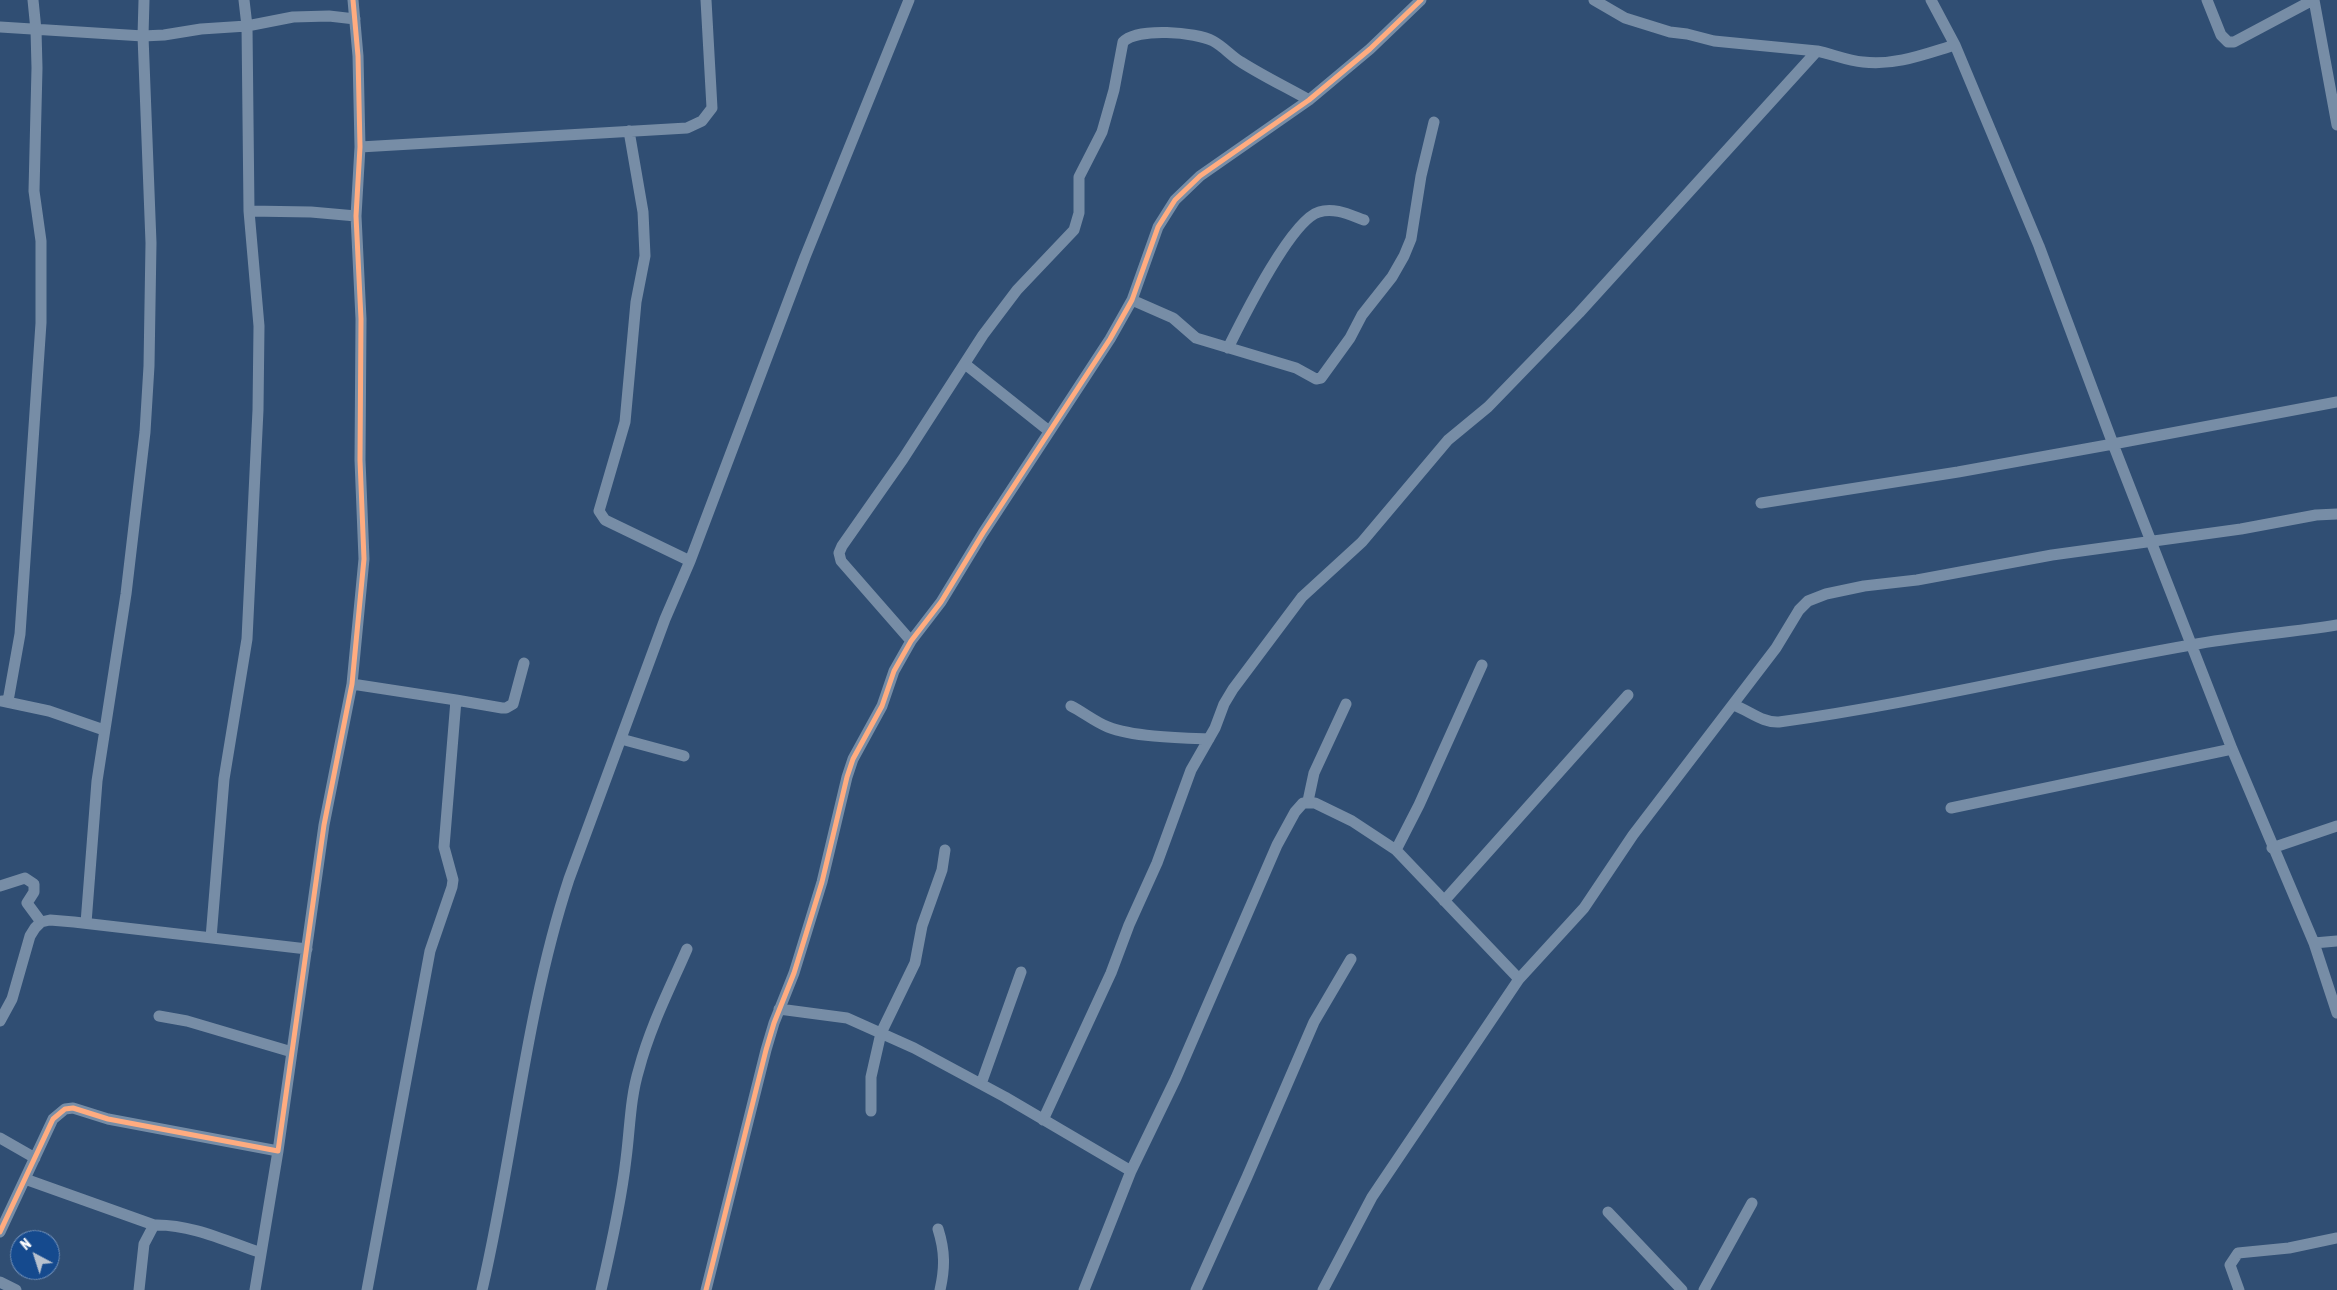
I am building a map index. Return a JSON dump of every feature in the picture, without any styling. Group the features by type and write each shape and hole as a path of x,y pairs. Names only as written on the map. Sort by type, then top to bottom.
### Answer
{"street":[{"path":"33,0 36,30 34,192 41,240 40,323 20,634 4,701 49,711 104,730"},
{"path":"86,924 97,781 136,520 148,385 151,243 143,36 144,0"},
{"path":"211,938 224,779 247,639 258,410 259,326 249,211 247,26 244,0"},
{"path":"255,1290 278,1151 324,825 352,684 364,559 360,460 361,319 356,216 360,147 358,56 353,0"},
{"path":"360,147 687,128 702,121 712,108 706,0"},
{"path":"482,1290 512,1143 521,1077 555,922 665,619 690,561 808,249 909,0"},
{"path":"706,1290 766,1050 794,972 822,882 853,759 882,706 894,671 911,641 941,602 983,533 1110,339 1132,300 1158,227 1175,200 1200,176 1309,100 1370,49 1421,0"},
{"path":"1594,0 1625,18 1670,32 1720,42 1817,51 1862,62 1886,62 1908,59 1956,45"},
{"path":"1932,0 1956,45 2039,246 2190,645 2272,848 2314,943 2337,1013"},
{"path":"2207,0 2221,35 2228,42 2234,42 2314,0 2337,125"},
{"path":"0,27 143,36 247,26 293,17 329,16 355,19"},
{"path":"911,641 841,561 839,553 984,335 1017,290 1070,235 1078,223 1079,177 1102,132 1114,90 1121,46 1125,40 1161,32 1205,38 1222,47 1243,64 1309,100"},
{"path":"1043,1120 1111,973 1129,924 1157,863 1191,770 1233,690 1302,597 1362,542 1448,440 1488,407 1572,320 1817,51"},
{"path":"1132,300 1173,318 1196,338 1296,368 1316,380 1326,374 1362,315 1383,290 1404,256 1410,239 1421,176 1434,122"},
{"path":"629,132 643,212 645,256 636,302 625,422 599,511 605,520 690,561"},
{"path":"1228,348 1269,274 1303,223 1319,212 1333,210 1364,220"},
{"path":"249,211 311,212 356,216"},
{"path":"965,364 1049,431"},
{"path":"1761,503 1958,472 2337,402"},
{"path":"1323,1290 1372,1197 1519,979 1584,908 1633,835 1776,648 1803,605 1814,598 1864,586 1917,580 2052,555 2241,529 2316,515 2337,514"},
{"path":"1733,705 1762,719 1779,722 1936,697 2190,645 2249,635 2337,625"},
{"path":"352,684 502,708 510,707 513,704 524,663"},
{"path":"1396,850 1419,805 1482,665"},
{"path":"1444,901 1628,695"},
{"path":"367,1290 430,951 452,888 453,880 444,847 456,700"},
{"path":"1084,1290 1131,1171 1183,1062 1277,845 1299,806 1308,801 1314,774 1346,704"},
{"path":"1071,706 1108,727 1171,738 1209,738"},
{"path":"621,739 684,756"},
{"path":"1951,808 2232,749"},
{"path":"1308,801 1352,821 1396,850 1481,942 1519,979"},
{"path":"2272,848 2337,826"},
{"path":"871,1110 871,1077 881,1033 915,963 922,926 942,870 945,850"},
{"path":"0,886 25,878 30,880 34,884 34,892 27,903 41,922"},
{"path":"0,1021 12,999 30,936 41,922 50,920 307,949"},
{"path":"2314,943 2337,941"},
{"path":"601,1290 619,1204 626,1159 630,1110 638,1070 652,1027 688,949"},
{"path":"1196,1290 1314,1022 1352,959"},
{"path":"981,1084 1021,972"},
{"path":"780,1009 847,1018 914,1048 981,1084 1131,1171"},
{"path":"159,1016 187,1021 292,1052"},
{"path":"0,1232 54,1119 66,1109 73,1108 108,1120 278,1151"},
{"path":"0,1138 35,1158"},
{"path":"25,1179 154,1225 175,1225 198,1231 261,1253"},
{"path":"1704,1290 1752,1203"},
{"path":"1608,1212 1682,1290"},
{"path":"139,1290 144,1244 154,1225"},
{"path":"938,1230 944,1248 944,1272 940,1290"},
{"path":"2239,1290 2230,1265 2238,1253 2289,1248 2337,1238"},
{"path":"0,1282 16,1290"}],"cycle path":[{"path":"0,1232 53,1119 65,1109 73,1108 108,1119 278,1151 324,825 352,684 364,559 360,460 361,319 356,216 360,147 358,56 353,0"},
{"path":"706,1290 766,1050 774,1023 794,973 822,882 847,777 853,759 882,706 894,671 911,641 941,602 983,533 1110,339 1132,300 1158,227 1175,200 1200,176 1309,100 1370,49 1421,0"}]}
